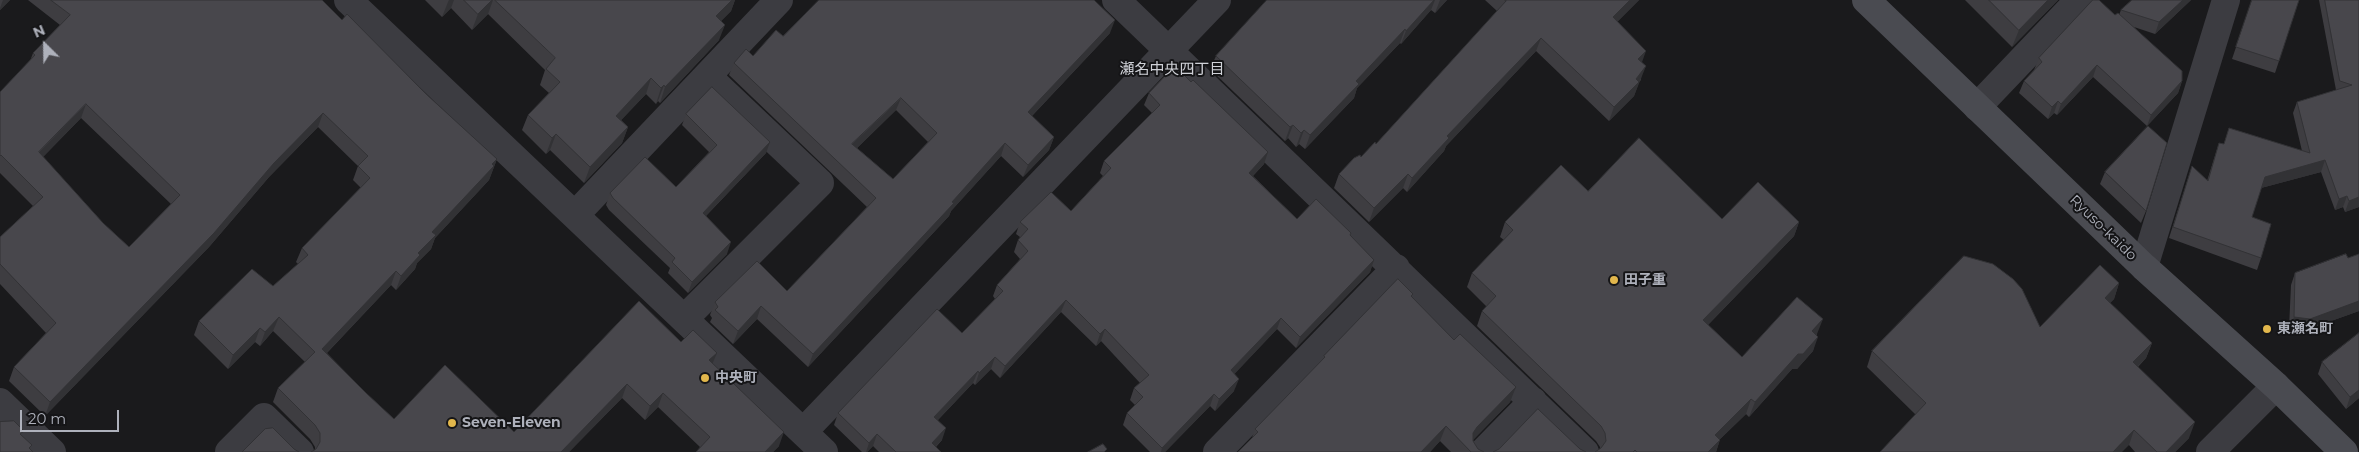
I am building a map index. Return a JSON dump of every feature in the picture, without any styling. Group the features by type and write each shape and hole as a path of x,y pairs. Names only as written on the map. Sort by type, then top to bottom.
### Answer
{"main road":[{"name":"Ryuso-kaido","path":"1866,0 2144,267 2276,386 2344,452"}],"street":[{"path":"348,0 684,319 813,445 1217,0"},
{"path":"575,215 779,0"},
{"path":"1116,0 1585,452"},
{"path":"1977,107 2079,0"},
{"path":"2144,267 2226,0"},
{"path":"684,319 820,183 707,76"},
{"path":"1218,452 1396,268"},
{"path":"2210,452 2276,386"},
{"path":"1483,452 1533,401"},
{"path":"1,405 52,452"},
{"path":"229,452 264,417 300,452"}],"building":[{"path":"51,0 322,0 342,20 347,14 426,94 497,159 492,164 494,166 432,232 436,235 418,253 420,255 401,276 396,271 322,349 394,419 445,365 514,432 639,301 681,342 693,330 717,353 709,360 784,432 765,452 696,452 710,437 663,393 650,406 627,384 561,452 311,452 316,449 320,442 320,433 315,425 278,388 315,352 279,317 265,332 260,328 233,355 199,321 252,269 273,286 308,255 302,248 370,178 358,166 368,156 323,113 274,163 214,233 50,402 14,367 56,323 0,264 0,237 43,197 0,156 0,92 35,55 33,53 70,15","holes":["86,104 180,195 129,247 103,223 39,152"]},
{"path":"464,0 492,0 478,14"},
{"path":"495,0 732,0 716,16 725,25 665,87 664,85 661,88 651,78 616,116 628,127 590,167 556,134 552,138 528,115 560,82 546,69 555,58"},
{"path":"819,0 1094,0 1115,20 1028,112 1054,137 1028,165 1005,143 952,202 954,203 813,354 761,306 738,331 715,310 718,307 715,302 757,261 787,291 876,198 734,63 746,49 753,56 776,30 783,36","holes":["901,98 937,133 893,179 852,144"]},
{"path":"1267,0 1434,0 1356,81 1359,84 1310,135 1304,130 1301,133 1293,125 1290,127 1216,56"},
{"path":"1505,0 1630,0 1613,17 1646,51 1638,59 1646,66 1636,79 1639,82 1614,107 1541,38 1447,136 1449,138 1412,178 1408,174 1374,208 1339,174 1354,158 1360,155 1361,157 1375,142 1376,144"},
{"path":"1989,0 2048,0 2019,30"},
{"path":"2093,0 2099,0 2115,15 2118,13 2182,71 2182,81 2151,115 2097,65 2061,104 2058,101 2052,107 2024,81 2042,62 2039,58"},
{"path":"2132,0 2183,0 2159,22 2121,10"},
{"path":"2252,0 2299,0 2279,61 2236,47"},
{"path":"2325,0 2359,0 2359,197 2349,201 2347,196 2339,199 2325,160 2265,177 2252,217 2271,224 2261,258 2173,227 2192,166 2208,181 2219,143 2224,144 2229,128 2310,153 2297,102 2352,85 2340,81"},
{"path":"1175,66 1191,82 1193,80 1268,152 1249,173 1297,219 1316,199 1351,233 1350,235 1374,260 1300,337 1281,318 1231,370 1239,379 1219,399 1214,394 1162,448 1127,413 1143,397 1134,388 1149,375 1105,329 1100,334 1066,300 1005,366 995,357 979,373 978,371 934,417 946,428 932,443 941,452 896,452 877,434 869,443 838,413 937,309 962,333 1003,291 997,285 1028,251 1018,240 1028,229 1020,222 1051,192 1071,211 1111,168 1104,161 1160,105 1149,93"},
{"path":"712,87 770,142 703,213 731,242 692,282 672,262 675,258 610,193 645,157 676,187 717,145 686,114"},
{"path":"2148,126 2167,143 2146,211 2105,172"},
{"path":"1639,138 1722,219 1758,182 1799,222 1703,320 1742,357 1797,297 1823,319 1812,331 1818,337 1803,354 1798,354 1755,402 1751,399 1715,435 1720,440 1708,452 1637,452 1635,450 1633,452 1595,452 1606,441 1605,433 1601,426 1482,311 1496,296 1472,273 1513,230 1505,222 1561,165 1588,191"},
{"path":"2346,254 2348,258 2359,254 2359,301 2310,319 2294,317 2295,273"},
{"path":"1964,256 1993,264 2013,279 2022,289 2040,327 2100,265 2119,283 2105,298 2152,343 2133,362 2195,422 2166,452 2157,452 2134,430 2113,452 1880,452 1926,403 1872,351"},
{"path":"1398,279 1413,294 1411,296 1454,340 1460,334 1516,387 1473,433 1473,441 1478,449 1484,452 1471,452 1446,426 1421,452 1238,452 1258,432 1255,429"},
{"path":"2359,333 2359,390 2350,397 2322,362"},
{"path":"1538,409 1580,449 1586,452 1493,452 1499,449"},
{"path":"14,421 24,431 20,434 32,445 29,448 33,452 0,452 0,422"},
{"path":"273,428 299,452 242,452 265,429"},
{"path":"1103,444 1107,449 1104,452 1088,452"}],"place":[{"name":"田子重","path":"1614,280"},
{"name":"東瀬名町","path":"2267,329"},
{"name":"中央町","path":"705,378"},
{"name":"Seven-Eleven","path":"452,423"}],"district":[{"name":"瀬名中央四丁目","path":"1172,70"}]}
